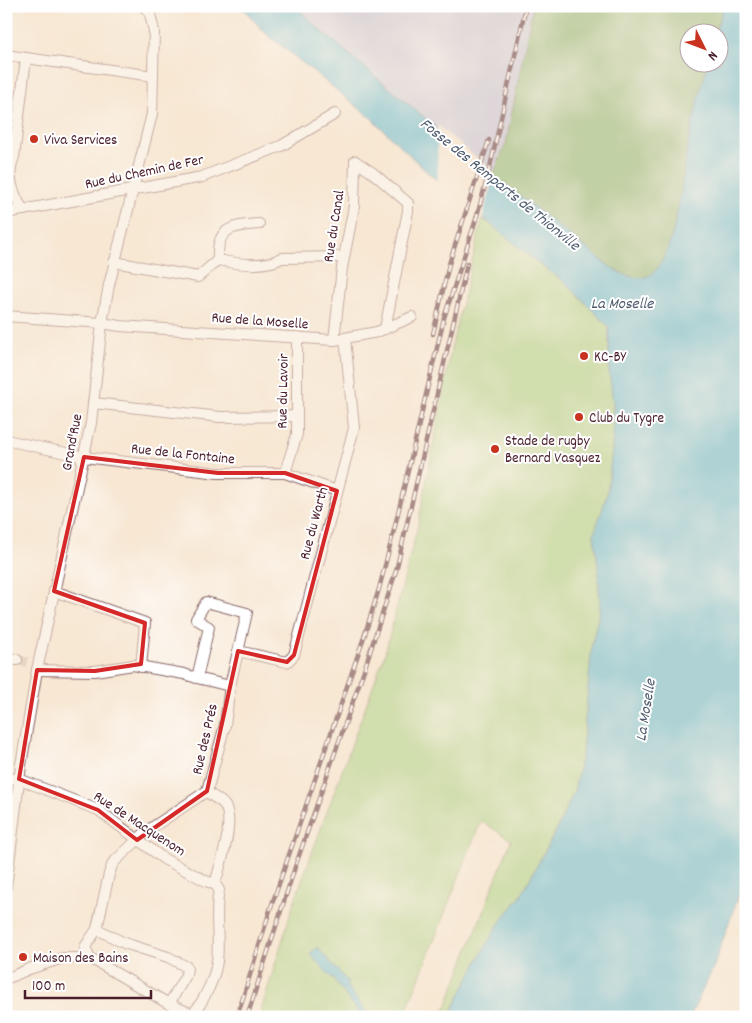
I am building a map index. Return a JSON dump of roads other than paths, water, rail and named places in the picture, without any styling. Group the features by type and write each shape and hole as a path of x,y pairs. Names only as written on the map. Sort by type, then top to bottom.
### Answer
{"street":[{"name":"Grand'Rue","path":"6,887 18,779 35,665 54,591 91,424 102,323 114,262 150,128 153,102 154,31 150,14 144,6"},
{"path":"6,55 153,76"},
{"path":"23,210 12,186 8,165 14,157 26,58"},
{"name":"Rue du Chemin de Fer","path":"6,214 202,177 281,146 336,114"},
{"name":"Rue du Canal","path":"334,340 344,257 354,206 355,161 373,173 408,203 386,329"},
{"path":"218,260 217,247 224,233 235,226 259,224"},
{"path":"218,260 233,263 273,263 282,258 344,257"},
{"path":"114,262 198,277 218,260"},
{"name":"Rue de la Moselle","path":"6,316 120,326 334,340 386,329 412,317"},
{"name":"Rue du Lavoir","path":"285,473 296,434 297,337"},
{"name":"Rue du Warth","path":"238,651 287,662 294,655 354,428 345,338"},
{"path":"93,403 220,417 296,416"},
{"name":"Rue de la Fontaine","path":"6,440 84,457 218,474 285,473 338,491"},
{"path":"54,591 145,623 141,667"},
{"name":"Rue des Prés","path":"197,678 209,627 196,619 206,602 247,613 230,686 225,725 207,791 226,807 229,819 217,887 217,962 213,977 197,1014"},
{"path":"6,658 17,660"},
{"path":"35,665 95,671 133,666 184,674 230,686"},
{"name":"Rue de Macquenom","path":"6,778 18,779 98,810 164,859 217,887"},
{"path":"90,958 85,947 97,928 113,863 157,823 207,791"},
{"path":"97,928 124,943 168,958 187,967 186,975 169,1004"},
{"path":"6,979 63,958 90,958 169,1004 197,1014"}],"water":[{"path":"241,6 295,6 320,30 493,175 613,269 627,276 638,278 653,273 661,263 668,248 677,213 692,124 706,72 730,72 730,22 718,22 724,6 746,6 746,874 714,966 690,1017 450,1017 498,925 520,897 557,829 574,792 582,755 592,644 600,609 598,565 594,534 607,495 613,441 613,401 609,371 609,327 565,282 543,267 427,172 370,117 264,32"},
{"path":"317,947 348,982 346,985 370,1017 362,1017 334,980 310,954"}],"tunnel":[{"path":"17,660 30,663"}],"railway":[{"path":"237,1017 271,907 379,589 444,318 477,216 490,167 526,6"},
{"path":"433,334 449,264 489,140"},
{"path":"247,1017 295,867 365,667 396,571 467,264"}],"place":[{"name":"Viva Services","path":"34,139"},
{"name":"KC-BY","path":"584,356"},
{"name":"Club du Tygre","path":"579,417"},
{"name":"Stade de rugby Bernard Vasquez","path":"495,449"},
{"name":"Maison des Bains","path":"23,957"}],"water label":[{"name":"Fosse des Remparts de Thionville","path":"501,183"},
{"name":"La Moselle","path":"622,302"},
{"name":"La Moselle","path":"644,710"}]}
